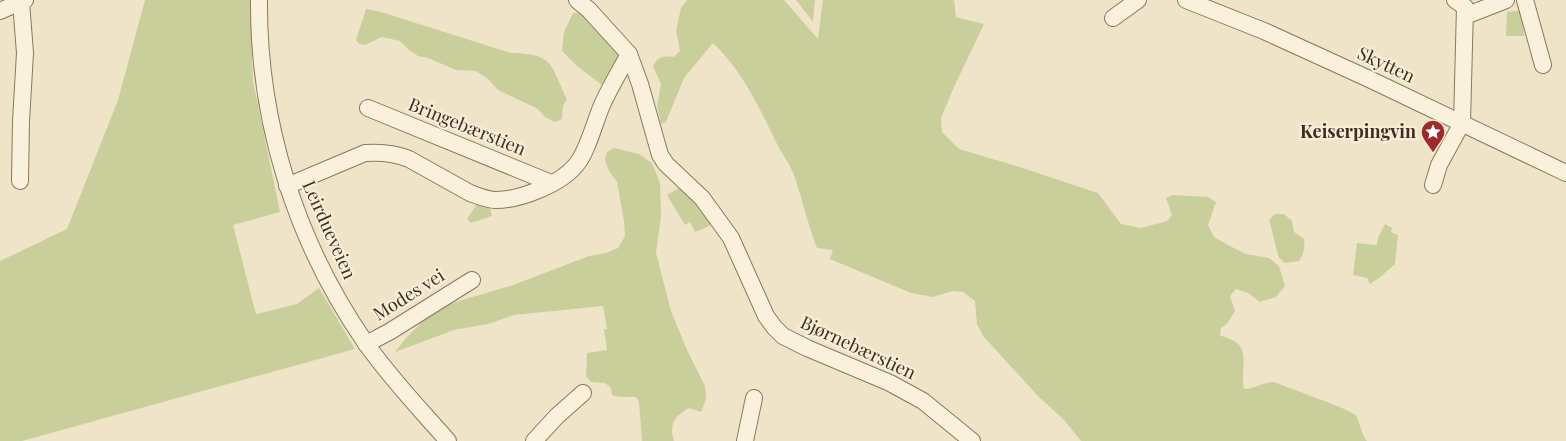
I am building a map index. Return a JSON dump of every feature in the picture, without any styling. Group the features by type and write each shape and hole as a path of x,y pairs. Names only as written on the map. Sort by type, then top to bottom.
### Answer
{"street":[{"name":"Leirdueveien","path":"259,0 261,57 271,122 287,186 302,226 317,259 344,309 366,344 448,441"},
{"name":"Bjørnebærstien","path":"577,0 589,10 629,54 640,84 660,155 666,164 702,198 731,238 766,316 774,327 783,336 807,348 890,383 917,398 972,441"},
{"path":"1113,18 1138,0"},
{"name":"Skytten","path":"1186,0 1264,31 1566,173"},
{"path":"1433,185 1439,165 1462,123 1461,8 1506,0"},
{"path":"1525,0 1543,65"},
{"path":"0,11 23,1 24,53 20,181"},
{"path":"287,186 364,153 378,152 400,155 470,193 495,200 525,194 563,176 576,165 604,102 629,54"},
{"name":"Bringebærstien","path":"368,108 550,183"},
{"name":"Modes vei","path":"366,344 389,332 472,280"},
{"path":"534,441 557,416 583,393"},
{"path":"745,441 754,398"}],"green space":[{"path":"145,0 250,0 253,81 280,212 233,225 256,314 297,304 319,288 355,349 22,441 0,441 0,261 67,229 118,100"},
{"path":"687,0 784,0 818,39 823,0 954,0 956,17 984,24 941,118 942,132 959,149 1098,193 1121,224 1141,228 1167,221 1172,215 1166,198 1172,195 1208,197 1216,202 1208,225 1214,237 1246,254 1269,258 1279,266 1285,286 1276,297 1260,302 1248,293 1236,289 1230,296 1235,311 1227,324 1221,328 1220,335 1236,342 1241,348 1244,359 1244,389 1274,382 1340,407 1356,415 1367,441 1081,441 1064,420 1038,396 983,336 977,324 975,301 963,292 953,291 933,297 911,293 830,259 833,250 817,248 791,169 742,78 713,43 684,78 666,122 661,124 657,106 661,84 653,66 659,58 674,57 680,51 676,31 681,8"},
{"path":"796,0 815,0 813,22"},
{"path":"366,9 511,53 536,56 543,59 553,69 567,99 563,106 562,119 555,122 545,117 538,109 498,90 488,79 476,71 456,70 428,58 418,56 400,41 382,37 365,45 359,44 356,40"},
{"path":"1522,10 1524,36 1506,36 1507,12"},
{"path":"584,12 622,57 603,86 577,66 562,51 564,32 573,13"},
{"path":"614,148 639,154 652,163 660,183 661,217 656,253 671,311 687,350 705,386 706,399 701,412 689,408 676,418 672,430 674,441 642,441 639,402 636,397 612,395 611,388 605,383 591,382 586,376 587,353 607,350 604,329 607,329 603,306 514,315 488,324 454,330 395,352 431,313 452,303 513,285 589,256 606,253 618,248 625,236 624,221 617,182 609,171 605,160 607,152"},
{"path":"679,188 688,194 714,222 695,232 690,222 685,225 667,195"},
{"path":"477,204 489,205 492,216 471,223 467,219"},
{"path":"1275,214 1284,214 1292,221 1294,232 1304,239 1304,250 1299,261 1285,263 1279,258 1269,220"},
{"path":"1385,224 1392,228 1391,232 1398,235 1395,264 1370,284 1367,278 1353,275 1357,243 1377,245 1378,238"}],"place":[{"name":"Keiserpingvin","path":"1433,153"}]}
